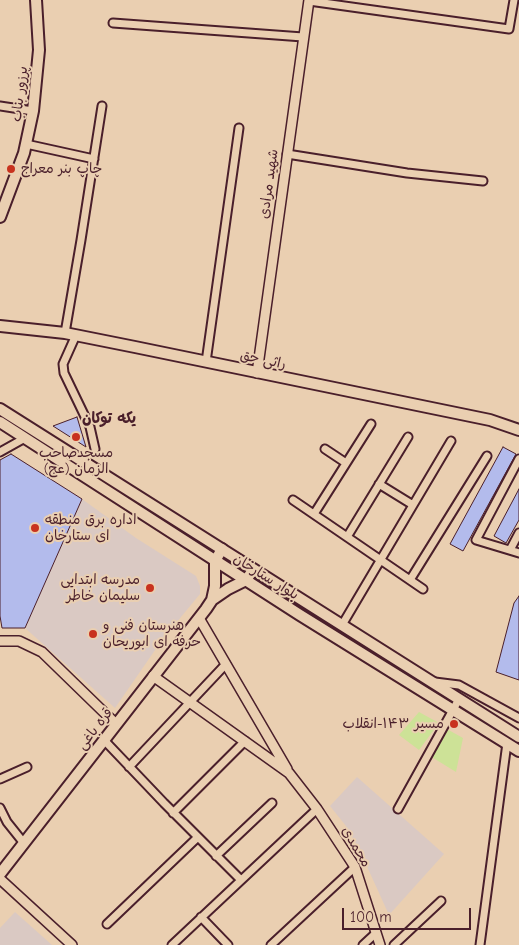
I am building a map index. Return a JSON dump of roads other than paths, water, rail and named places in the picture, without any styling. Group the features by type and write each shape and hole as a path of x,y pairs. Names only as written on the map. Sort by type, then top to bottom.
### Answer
{"main road":[{"name":"پرزور بناب","path":"0,217 26,144 33,111 39,50 36,0"},
{"name":"راثی حق","path":"0,326 76,335 490,420 519,430"},
{"name":"بلوار ستارخان","path":"0,409 519,737"},
{"name":"بلوار ستارخان","path":"0,422 246,580 519,751"},
{"path":"215,560 222,549"},
{"name":"قره باغی","path":"212,600 216,586 215,560"},
{"name":"قره باغی","path":"0,874 212,600 246,580 253,570"}],"street":[{"path":"309,1 510,29 514,0"},
{"name":"شهید مرادی","path":"257,373 309,1"},
{"path":"113,23 303,37"},
{"path":"0,106 33,111"},
{"path":"65,333 102,106"},
{"path":"206,362 239,128"},
{"path":"26,144 94,159"},
{"path":"287,154 407,173 483,181"},
{"path":"76,335 63,364 64,373 90,427 95,449"},
{"path":"314,514 371,424"},
{"path":"347,537 408,437"},
{"path":"0,452 25,438"},
{"path":"342,625 451,441"},
{"path":"325,449 346,463"},
{"path":"410,580 487,456"},
{"path":"519,459 476,540 519,553"},
{"path":"380,484 413,505"},
{"path":"293,500 423,589"},
{"path":"510,550 519,533"},
{"name":"محمدی","path":"199,618 289,773 317,809 355,867 380,945"},
{"path":"0,641 19,641 42,652 116,724"},
{"path":"129,767 226,664"},
{"name":"محمدی","path":"153,676 289,773"},
{"path":"431,682 458,685 519,718"},
{"path":"398,809 459,699"},
{"path":"104,740 173,813 241,880"},
{"path":"173,813 245,741"},
{"path":"480,945 507,743"},
{"path":"0,779 27,767"},
{"path":"216,856 272,803"},
{"path":"0,808 7,822 24,842"},
{"path":"172,945 317,809"},
{"path":"107,924 198,837"},
{"path":"271,945 355,867"},
{"path":"0,879 72,945"},
{"path":"394,945 441,901"},
{"path":"201,917 228,945"},
{"path":"363,945 376,933"}],"place":[{"name":"چاپ بنر معراج","path":"11,169"},
{"name":"مسجدصاحب الزمان (عج)","path":"76,437"},
{"name":"اداره برق منطقه ای ستارخان","path":"35,528"},
{"name":"مدرسه ابتدایی سلیمان خاطر","path":"150,588"},
{"name":"هنرستان فنی و حرفه ای ابوریحان","path":"93,634"},
{"name":"مسیر ۱۴۳-انقلاب","path":"454,724"}],"district":[{"name":"یکه توکان","path":"109,419"}]}
